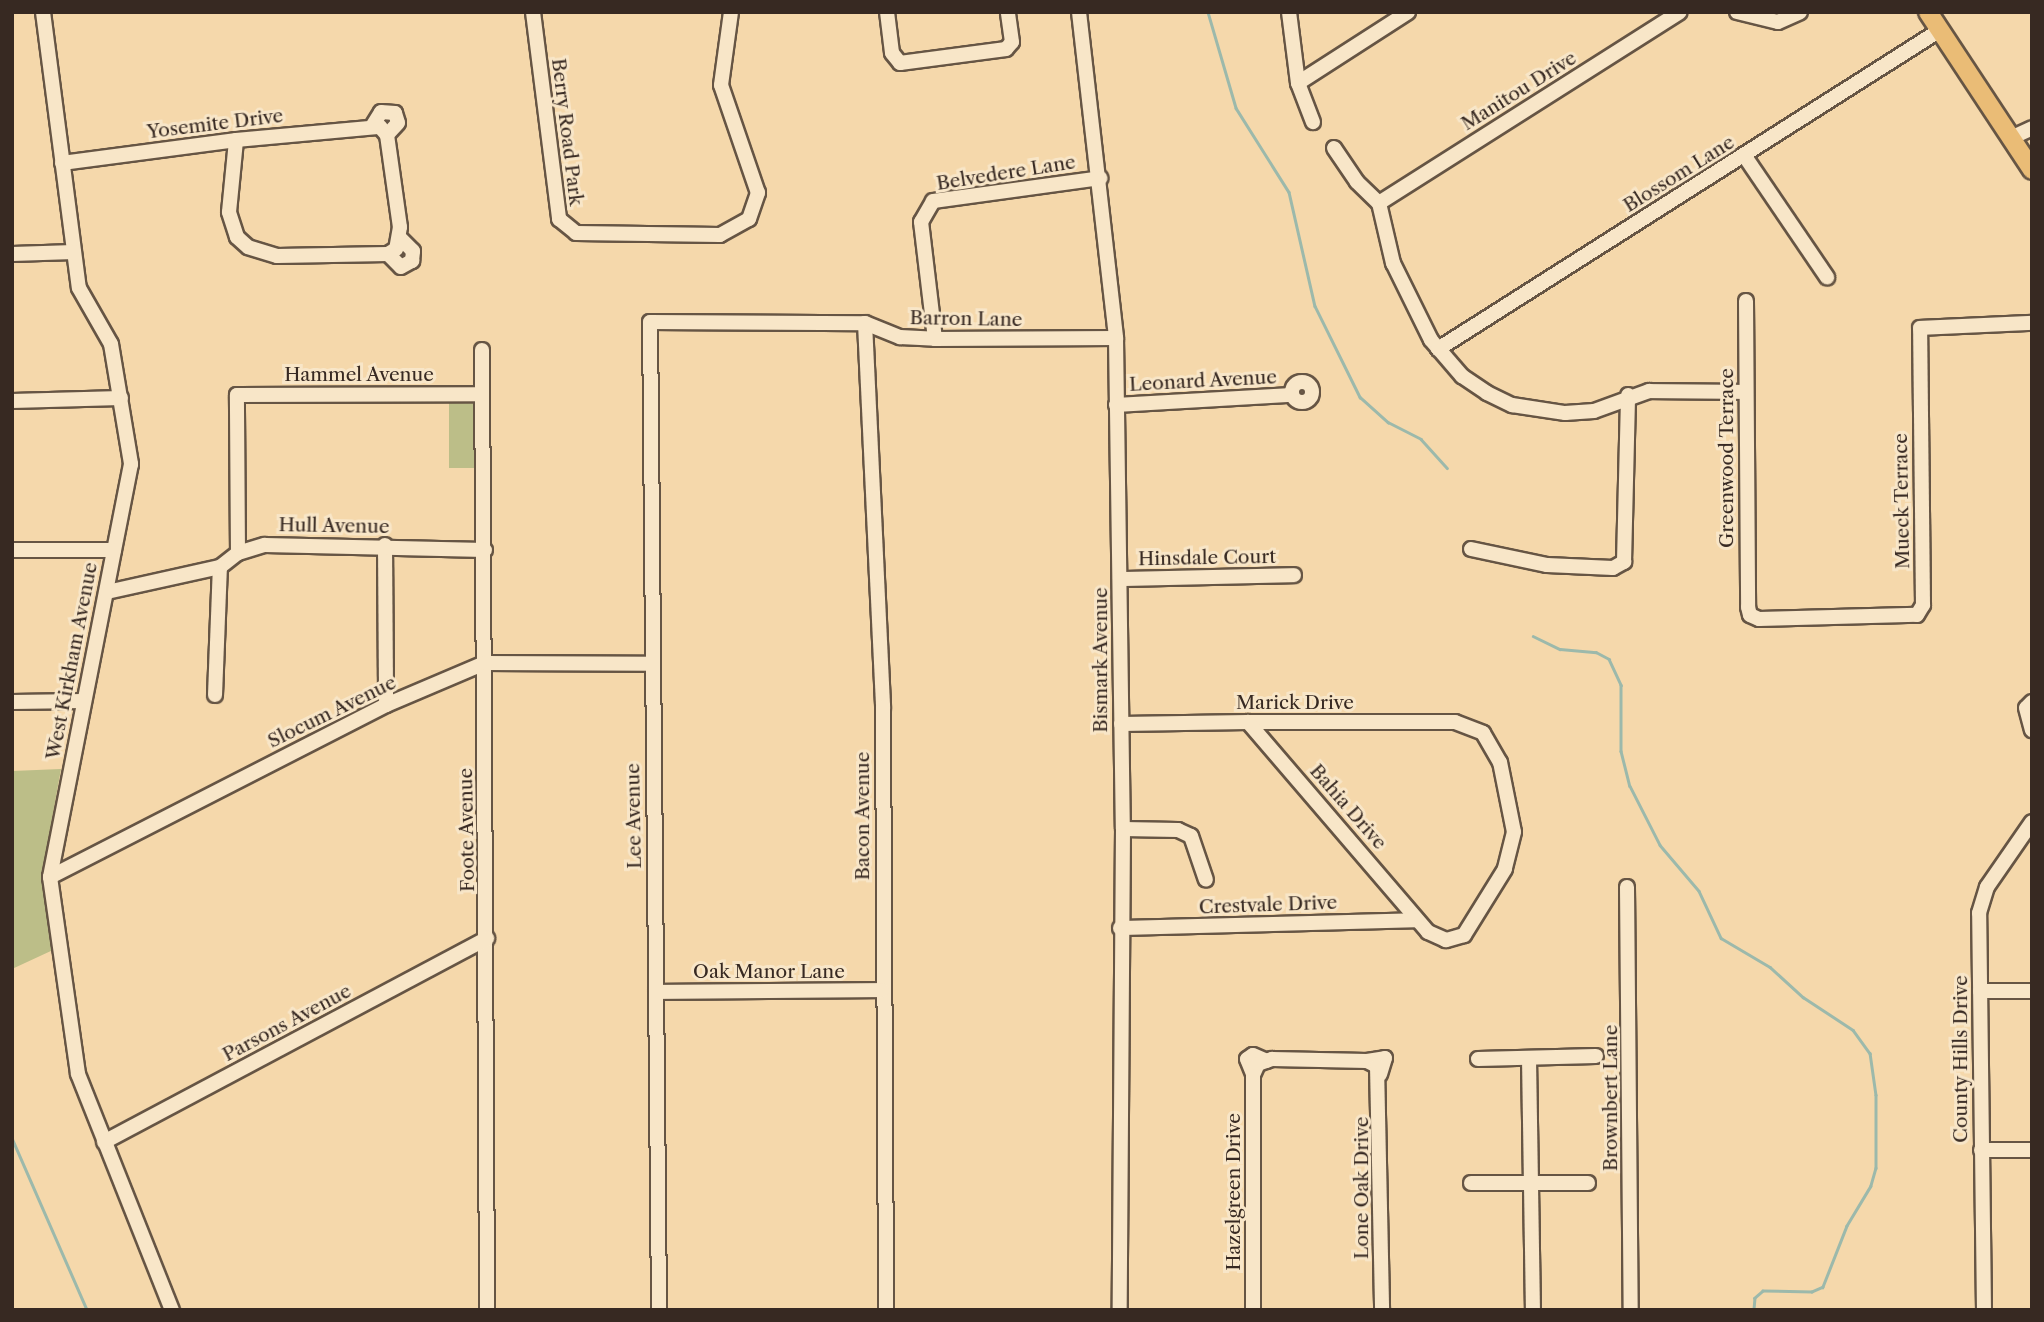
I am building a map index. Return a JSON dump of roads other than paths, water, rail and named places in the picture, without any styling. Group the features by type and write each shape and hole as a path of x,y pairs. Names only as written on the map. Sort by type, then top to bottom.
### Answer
{"main road":[{"path":"1928,12 2032,170"}],"street":[{"name":"West Kirkham Avenue","path":"43,12 79,288 111,344 131,464 50,877 73,1051 104,1142 172,1310"},
{"name":"Berry Road Park","path":"533,12 559,219 576,233 693,235 720,235 737,228 749,219 758,192 721,85 731,12"},
{"path":"887,12 892,53 900,63 1006,49 1012,42 1008,12"},
{"name":"Bismark Avenue","path":"1079,12 1100,178 1116,338 1123,829 1120,928 1120,1310"},
{"path":"1289,12 1298,83 1314,122"},
{"path":"1298,83 1408,12"},
{"name":"Manitou Drive","path":"1380,203 1680,12"},
{"path":"1737,12 1778,22 1800,12"},
{"name":"Blossom Lane","path":"1438,349 1940,30"},
{"path":"2011,138 2032,128"},
{"name":"Yosemite Drive","path":"62,163 236,140 380,129 401,239"},
{"path":"236,140 229,212 237,237 248,247 277,256 388,254 401,267 412,261 413,251 401,239 388,254"},
{"path":"1334,148 1357,182 1380,203 1397,273 1438,349 1462,376 1487,393 1540,412 1594,411 1628,395 1661,391 1746,392"},
{"path":"1744,155 1828,277"},
{"name":"Belvedere Lane","path":"935,339 921,222 933,201 1100,178"},
{"path":"12,254 74,252"},
{"name":"Greenwood Terrace","path":"1746,301 1750,615"},
{"name":"Barron Lane","path":"650,322 865,323 900,337 935,339 1116,338"},
{"name":"Lee Avenue","path":"650,322 659,1310"},
{"name":"Bacon Avenue","path":"865,323 883,706 882,990 886,1310"},
{"name":"Mueck Terrace","path":"1750,615 1759,619 1917,615 1923,606 1920,328 2032,323"},
{"name":"Foote Avenue","path":"482,350 487,1310"},
{"name":"Hammel Avenue","path":"238,553 237,395 482,394"},
{"name":"Leonard Avenue","path":"1116,405 1292,395"},
{"path":"1471,549 1547,565 1614,568 1626,557 1628,395"},
{"path":"12,401 121,398"},
{"name":"Hull Avenue","path":"107,592 220,567 238,553 265,545 385,545 485,550"},
{"path":"385,545 386,705"},
{"path":"12,550 114,550"},
{"path":"215,695 220,567"},
{"name":"Hinsdale Court","path":"1120,579 1294,575"},
{"name":"Slocum Avenue","path":"50,877 386,705 485,663 652,664"},
{"path":"12,702 83,701"},
{"path":"2032,702 2026,708 2032,730"},
{"name":"Marick Drive","path":"1121,724 1248,722 1469,725 1494,746 1500,762 1514,832 1511,853 1464,935 1446,940 1417,920"},
{"name":"Bahia Drive","path":"1248,722 1399,894 1417,920"},
{"name":"County Hills Drive","path":"1984,1310 1979,913 1987,887 2031,823"},
{"path":"1123,829 1178,830 1191,836 1206,880"},
{"name":"Brownbert Lane","path":"1627,887 1631,1310"},
{"name":"Crestvale Drive","path":"1120,928 1417,920"},
{"name":"Parsons Avenue","path":"104,1142 487,938"},
{"name":"Oak Manor Lane","path":"656,992 882,990"},
{"path":"1980,991 2032,991"},
{"path":"1478,1059 1596,1056"},
{"path":"1530,1058 1533,1310"},
{"name":"Hazelgreen Drive","path":"1253,1310 1259,1066 1375,1067"},
{"name":"Lone Oak Drive","path":"1375,1067 1381,1310"},
{"path":"1980,1150 2032,1150"},
{"path":"1471,1183 1588,1183"}],"waterway":[{"path":"1208,12 1236,108 1289,192 1315,306 1360,397 1388,422 1421,439 1447,468"},
{"path":"1533,636 1560,649 1596,652 1609,659 1621,685 1621,751 1630,786 1660,845 1699,891 1721,938 1770,967 1803,997 1853,1030 1870,1053 1876,1095 1876,1168 1871,1186 1847,1226 1823,1287 1812,1292 1763,1291 1755,1298 1754,1310"},
{"path":"12,1138 87,1310"}]}
